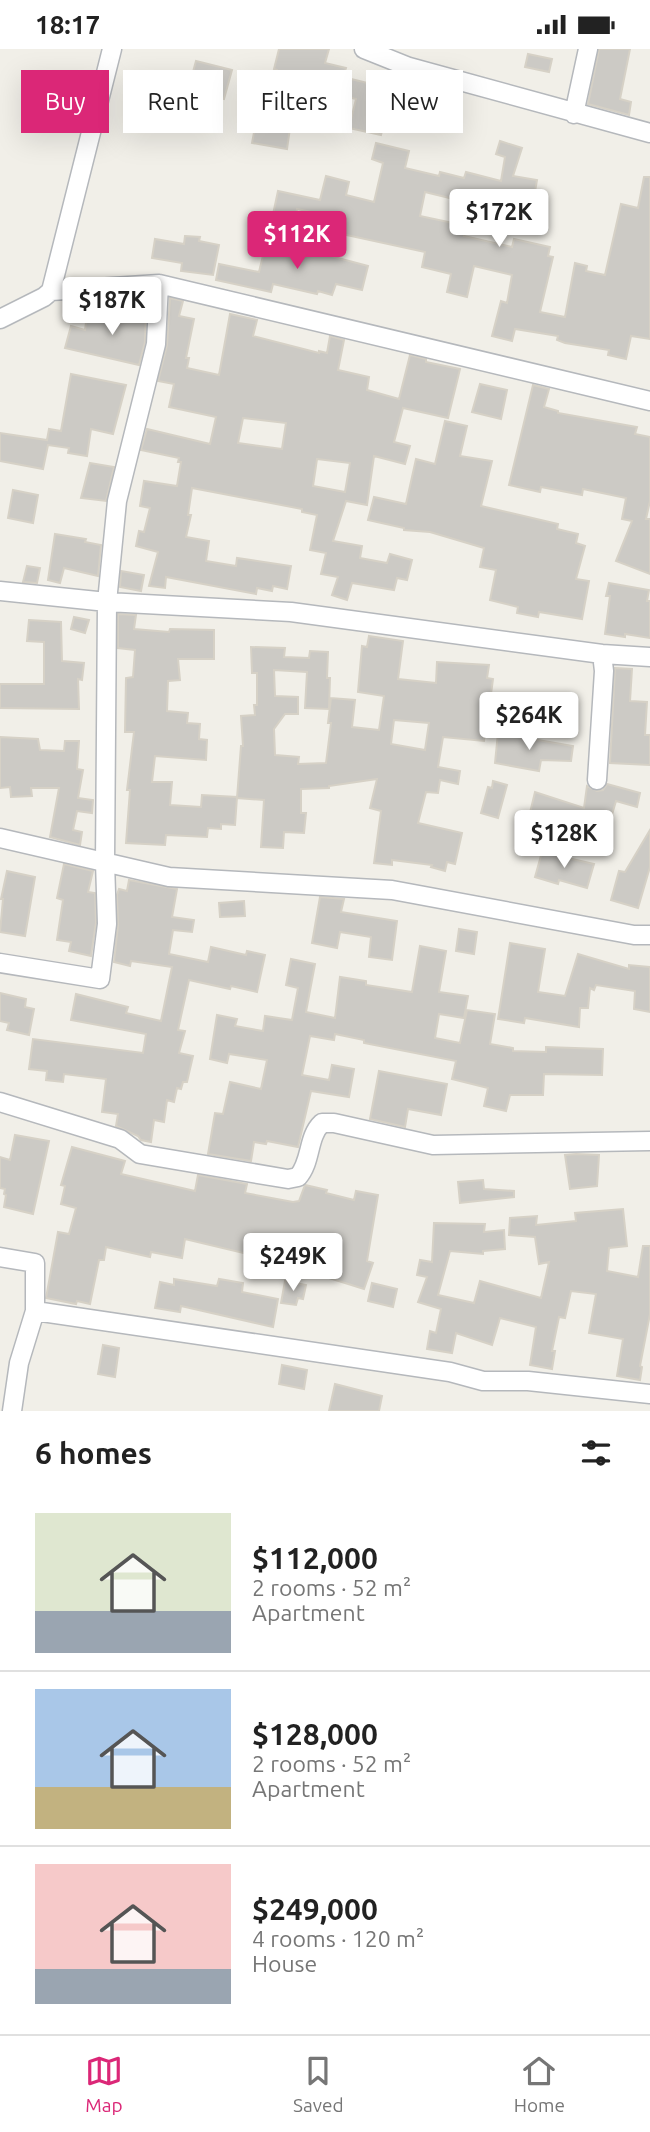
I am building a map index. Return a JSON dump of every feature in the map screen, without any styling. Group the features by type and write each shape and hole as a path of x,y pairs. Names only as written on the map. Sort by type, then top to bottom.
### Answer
{"street":[{"path":"0,319 51,291 113,49"},
{"path":"364,49 409,67 650,133"},
{"path":"574,114 588,49"},
{"path":"51,291 159,283 650,401"},
{"path":"0,963 100,979 107,924 107,602 117,501 156,344 159,283"},
{"path":"0,591 107,602 291,612 602,654 650,657"},
{"path":"597,780 604,671 602,654"},
{"path":"0,838 169,877 392,890 634,935 650,935"},
{"path":"0,1102 120,1139 140,1154 288,1179 298,1177 305,1170 315,1130 322,1123 334,1123 433,1145 650,1141"},
{"path":"0,1257 35,1263 35,1311 19,1363 12,1411"},
{"path":"35,1311 450,1372 483,1381 528,1381 650,1394"}],"building":[{"path":"279,49 329,49 325,63 346,68 345,70 274,69"},
{"path":"599,49 630,49 620,99 631,102 629,115 588,104"},
{"path":"528,54 552,59 549,72 525,67"},
{"path":"196,61 232,70 224,99 223,70 194,70"},
{"path":"352,79 366,83 366,132 352,129 356,99 352,98"},
{"path":"254,133 289,133 287,149 252,143"},
{"path":"500,141 522,148 513,176 537,180 531,214 482,206 425,192 420,216 467,226 464,236 512,247 514,239 550,247 548,256 553,257 540,312 565,317 575,263 587,266 586,271 605,275 621,204 638,208 644,177 650,177 650,339 631,336 626,359 608,355 609,350 565,343 557,340 558,336 515,329 512,341 492,336 501,301 507,303 512,275 474,266 467,297 447,292 451,274 422,267 425,252 328,231 331,216 297,209 294,224 272,219 278,191 320,200 326,176 349,182 346,195 374,202 383,163 372,159 376,143 409,151 405,168 439,176 440,172 464,178 466,172 501,181 505,157 496,154"},
{"path":"185,236 200,237 199,241 219,245 213,275 181,271 182,263 152,258 155,239 184,244"},
{"path":"267,239 368,266 362,290 336,284 332,295 318,291 317,294 273,284 271,292 216,280 219,264 259,272"},
{"path":"170,298 183,301 179,316 194,319 186,358 189,358 187,368 219,375 230,314 257,320 253,336 319,353 327,353 330,336 344,340 338,370 369,377 367,390 399,399 410,355 426,359 426,362 460,369 448,418 403,408 394,442 410,446 405,464 374,456 367,505 346,501 333,541 362,546 360,558 387,563 390,554 412,560 407,580 397,578 394,590 352,583 347,600 332,595 338,577 321,574 326,553 310,550 317,515 302,512 302,509 192,488 188,515 191,515 186,537 209,541 206,561 236,566 237,558 291,566 287,589 273,586 272,591 257,588 256,594 166,577 165,588 149,586 158,552 136,546 139,531 144,532 150,508 140,506 144,481 177,486 181,462 178,462 179,458 141,450 147,429 210,444 216,417 169,407 174,384 158,381 167,345","holes":["243,418 286,423 282,449 238,443","317,459 350,463 345,492 313,486"]},
{"path":"130,303 146,307 145,342 139,365 65,348 71,326 85,330 87,315 126,321"},
{"path":"71,374 126,385 113,434 91,429 87,456 68,453 69,448 48,445 43,469 0,461 0,433 47,440 49,429 61,431"},
{"path":"480,384 507,390 501,419 472,412"},
{"path":"533,385 549,389 544,407 558,413 637,427 635,434 650,437 650,501 646,519 650,519 650,574 616,561 632,521 622,519 626,498 583,489 582,495 541,487 540,492 509,485"},
{"path":"445,421 467,426 460,456 492,461 481,506 558,524 557,529 578,534 576,543 585,546 576,579 589,581 582,619 539,612 538,617 517,613 518,607 490,600 496,570 480,567 484,548 430,532 404,530 368,520 374,497 406,504 416,459 435,464"},
{"path":"90,463 114,467 106,501 81,498"},
{"path":"13,490 38,495 33,523 8,518"},
{"path":"55,534 86,539 85,542 101,545 98,576 64,568 60,583 48,580"},
{"path":"27,566 40,568 37,583 23,582"},
{"path":"121,571 144,575 141,591 120,587"},
{"path":"609,583 649,590 647,601 650,601 650,638 605,634"},
{"path":"118,614 136,615 134,629 169,632 170,629 214,630 214,659 178,659 180,680 168,681 167,711 188,713 187,723 200,724 199,739 207,740 206,760 155,756 152,782 172,782 170,805 201,807 202,795 237,797 235,825 221,824 221,829 208,828 207,837 166,835 165,845 126,843 130,790 127,790 134,732 125,732 126,678 133,677 135,650 118,648"},
{"path":"74,617 89,620 85,633 71,629"},
{"path":"29,620 61,622 62,661 84,663 82,680 78,679 79,709 0,708 0,684 44,684 44,642 27,641"},
{"path":"369,636 403,641 398,679 436,683 437,662 489,665 487,678 493,679 491,694 534,700 533,714 488,706 484,741 443,737 438,767 460,771 458,784 440,780 438,793 426,792 418,823 462,833 455,864 447,862 445,871 431,867 432,865 392,860 392,865 374,863 381,811 370,808 377,779 329,788 301,789 301,813 306,813 304,833 284,832 283,848 261,847 264,800 237,798 243,746 241,716 255,715 254,705 257,705 257,673 252,673 251,647 285,648 284,657 309,658 310,651 328,652 329,709 305,708 307,672 274,670 275,696 298,697 298,714 285,714 274,729 275,755 299,757 298,764 326,763 331,698 355,700 352,727 379,730 384,696 358,692 362,646 367,647","holes":["394,720 429,723 425,750 391,744"]},
{"path":"615,668 632,669 630,701 647,702 645,735 650,735 650,765 610,763"},
{"path":"498,733 573,746 571,761 541,760 539,771 495,763"},
{"path":"0,737 38,739 40,750 64,751 65,741 79,741 77,769 83,770 78,798 93,800 92,813 77,811 73,830 82,832 80,845 50,837 59,788 31,788 32,796 11,797 10,787 0,788"},
{"path":"493,781 507,785 498,818 481,813 488,787 492,788"},
{"path":"607,784 640,793 637,807 616,801 604,842 575,834 574,838 527,825 535,792 584,808 587,786 597,791 603,790"},
{"path":"650,830 650,867 638,908 611,900 619,871 625,872"},
{"path":"542,852 594,864 587,888 535,877"},
{"path":"64,864 93,871 88,892 95,893 96,923 91,956 69,951 71,942 57,940 63,900 57,898"},
{"path":"7,871 35,877 25,936 0,932 1,899"},
{"path":"129,880 177,889 172,917 194,920 192,932 173,930 169,954 208,962 211,947 246,955 247,951 265,955 257,992 189,980 178,1030 185,1031 179,1053 193,1056 187,1082 183,1082 181,1089 177,1088 174,1102 167,1100 164,1122 154,1120 151,1142 141,1140 116,1126 118,1114 102,1112 106,1079 64,1074 63,1082 46,1080 47,1071 29,1069 33,1039 143,1053 146,1034 71,1020 76,994 128,1007 126,1013 161,1021 172,967 131,961 130,966 114,962 118,925 117,895 119,889 127,891"},
{"path":"320,897 344,899 341,912 397,921 392,960 369,957 371,937 340,932 337,948 312,943"},
{"path":"244,901 245,916 220,917 219,903"},
{"path":"459,929 477,932 474,954 456,951"},
{"path":"510,943 545,949 538,992 565,996 578,954 629,969 629,965 650,967 650,1012 634,1009 635,991 596,985 594,990 590,988 588,1008 580,1008 579,1027 525,1018 524,1023 498,1019"},
{"path":"420,946 446,951 439,992 468,996 464,1018 439,1014 435,1038 460,1043 467,1010 495,1014 490,1044 513,1048 513,1051 546,1052 546,1047 603,1049 602,1075 544,1074 543,1095 510,1095 506,1111 484,1106 488,1088 452,1079 456,1061 364,1043 364,1040 335,1034 334,1040 310,1036 302,1075 329,1080 332,1065 354,1069 349,1097 311,1091 298,1147 267,1141 266,1144 254,1142 251,1161 208,1154 215,1113 223,1114 230,1082 261,1089 267,1060 229,1054 227,1063 210,1059 217,1015 237,1019 235,1026 263,1031 265,1016 292,1020 298,988 286,985 291,959 315,964 306,1012 335,1018 340,977 366,981 366,985 412,992"},
{"path":"0,993 26,999 25,1007 34,1009 29,1035 7,1030 9,1023 0,1021"},
{"path":"379,1071 447,1084 441,1115 408,1109 405,1127 370,1119"},
{"path":"15,1135 49,1141 33,1214 4,1207 6,1195 5,1189 0,1188 0,1157 10,1160"},
{"path":"72,1147 125,1161 121,1174 195,1191 198,1175 247,1184 245,1193 293,1202 299,1201 305,1185 354,1200 356,1191 378,1195 367,1261 373,1263 364,1289 310,1272 315,1250 291,1244 287,1261 185,1239 182,1258 151,1252 150,1257 106,1247 104,1260 99,1260 90,1304 46,1298 58,1232 69,1234 76,1208 61,1204 65,1186 61,1185"},
{"path":"565,1155 599,1155 597,1186 570,1189"},
{"path":"483,1180 484,1189 514,1191 514,1197 460,1203 458,1182"},
{"path":"623,1209 627,1246 609,1248 607,1271 638,1277 643,1246 650,1246 650,1314 640,1380 617,1376 623,1339 589,1333 596,1294 571,1291 565,1318 559,1317 552,1351 555,1351 552,1369 530,1365 536,1327 500,1318 492,1345 456,1333 452,1353 427,1349 430,1331 436,1333 441,1309 418,1302 427,1277 417,1275 420,1260 432,1262 434,1223 485,1224 484,1232 504,1230 505,1249 483,1251 483,1254 450,1251 438,1295 474,1303 480,1281 541,1298 549,1262 539,1264 535,1237 509,1235 510,1218 537,1216 536,1225 576,1221 575,1213"},
{"path":"174,1279 217,1286 219,1279 243,1283 242,1292 278,1299 273,1327 181,1306 180,1312 155,1308 160,1282 174,1285"},
{"path":"285,1281 306,1285 303,1299 298,1298 296,1305 281,1303"},
{"path":"372,1283 397,1289 393,1307 368,1301"},
{"path":"103,1345 119,1348 115,1377 98,1374"},
{"path":"282,1365 307,1370 304,1389 279,1384"},
{"path":"335,1384 382,1396 379,1411 329,1411"}]}
